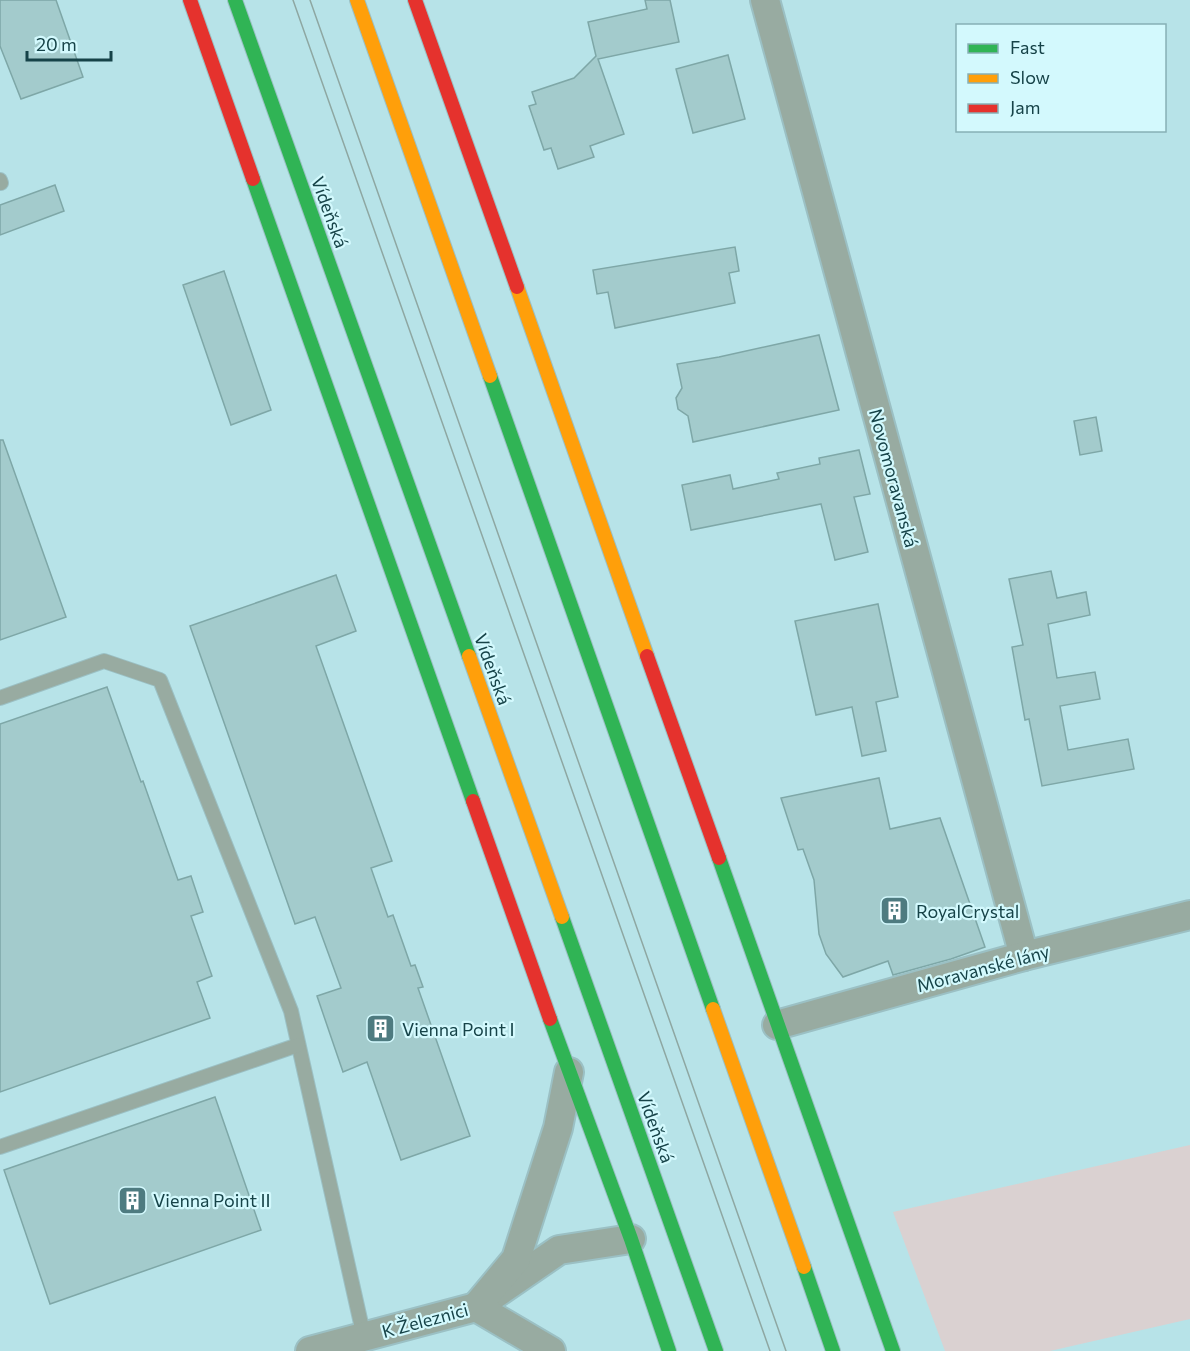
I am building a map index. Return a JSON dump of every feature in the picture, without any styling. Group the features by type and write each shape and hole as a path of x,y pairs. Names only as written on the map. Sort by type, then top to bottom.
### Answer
{"main road":[{"path":"190,0 568,1072 631,1239 669,1351"},
{"name":"Vídeňská","path":"235,0 716,1351"},
{"path":"357,0 833,1351"},
{"path":"415,0 893,1351"}],"street":[{"name":"Novomoravanská","path":"765,0 1024,956"},
{"name":"Moravanské lány","path":"777,1024 1024,956 1190,915"},
{"path":"551,1351 476,1307 516,1259 558,1128 568,1072"},
{"name":"K Železnici","path":"310,1351 476,1307 559,1250 631,1239"}],"lane":[{"path":"0,698 104,661 160,680 291,1011 364,1337"},
{"path":"0,1147 298,1045"}],"shaded area":[{"path":"1190,1145 1190,1319 1050,1351 945,1351 893,1212"}],"building":[{"path":"0,0 56,0 83,77 21,99 0,46"},
{"path":"645,0 670,0 679,42 598,59 624,134 590,146 594,157 558,169 551,148 544,150 529,106 536,104 532,92 574,78 596,56 588,22 647,9"},
{"path":"728,55 745,119 693,133 676,69"},
{"path":"55,185 64,211 0,235 0,205"},
{"path":"735,247 739,271 729,273 735,303 615,328 608,292 597,294 593,270"},
{"path":"224,271 271,410 231,425 183,285"},
{"path":"819,335 839,410 693,442 688,416 678,409 676,398 682,388 677,364"},
{"path":"1096,417 1102,451 1080,455 1074,421"},
{"path":"0,440 3,440 66,617 0,640"},
{"path":"859,450 870,494 854,497 868,552 835,560 821,504 691,530 682,485 730,475 733,489 779,479 777,473 820,464 819,458"},
{"path":"1051,571 1057,598 1086,592 1090,615 1048,624 1057,678 1095,672 1100,699 1060,706 1068,750 1128,739 1134,769 1042,786 1029,719 1025,720 1012,647 1023,645 1009,579"},
{"path":"336,575 356,631 316,646 392,861 371,868 388,917 393,915 411,966 415,965 423,987 418,988 470,1136 401,1160 367,1062 343,1072 317,996 341,988 315,917 295,924 190,626"},
{"path":"878,604 898,697 876,702 886,751 862,756 852,707 816,715 795,621"},
{"path":"107,687 178,880 191,876 203,912 191,916 212,976 197,982 210,1018 0,1092 0,724"},
{"name":"RoyalCrystal","path":"879,778 890,829 940,818 985,947 893,975 888,961 843,977 826,954 819,934 814,880 803,849 798,850 781,798"},
{"name":"Vienna Point II","path":"215,1097 261,1230 50,1304 4,1170"}],"tram line":[{"path":"293,0 770,1351"},
{"path":"310,0 786,1351"}],"traffic: fast":[{"path":"235,0 469,656"},
{"path":"253,179 473,801"},
{"path":"490,376 713,1009"},
{"path":"719,858 893,1351"},
{"path":"562,917 716,1351"},
{"path":"550,1019 631,1239 669,1351"},
{"path":"804,1267 833,1351"}],"traffic: slow":[{"path":"357,0 490,376"},
{"path":"517,287 647,656"},
{"path":"469,656 562,917"},
{"path":"713,1009 804,1267"}],"traffic: jam":[{"path":"190,0 253,179"},
{"path":"415,0 517,287"},
{"path":"647,656 719,858"},
{"path":"473,801 550,1019"}],"place":[{"name":"RoyalCrystal","path":"895,911"},
{"name":"Vienna Point I","path":"381,1029"},
{"name":"Vienna Point II","path":"132,1200"}]}
